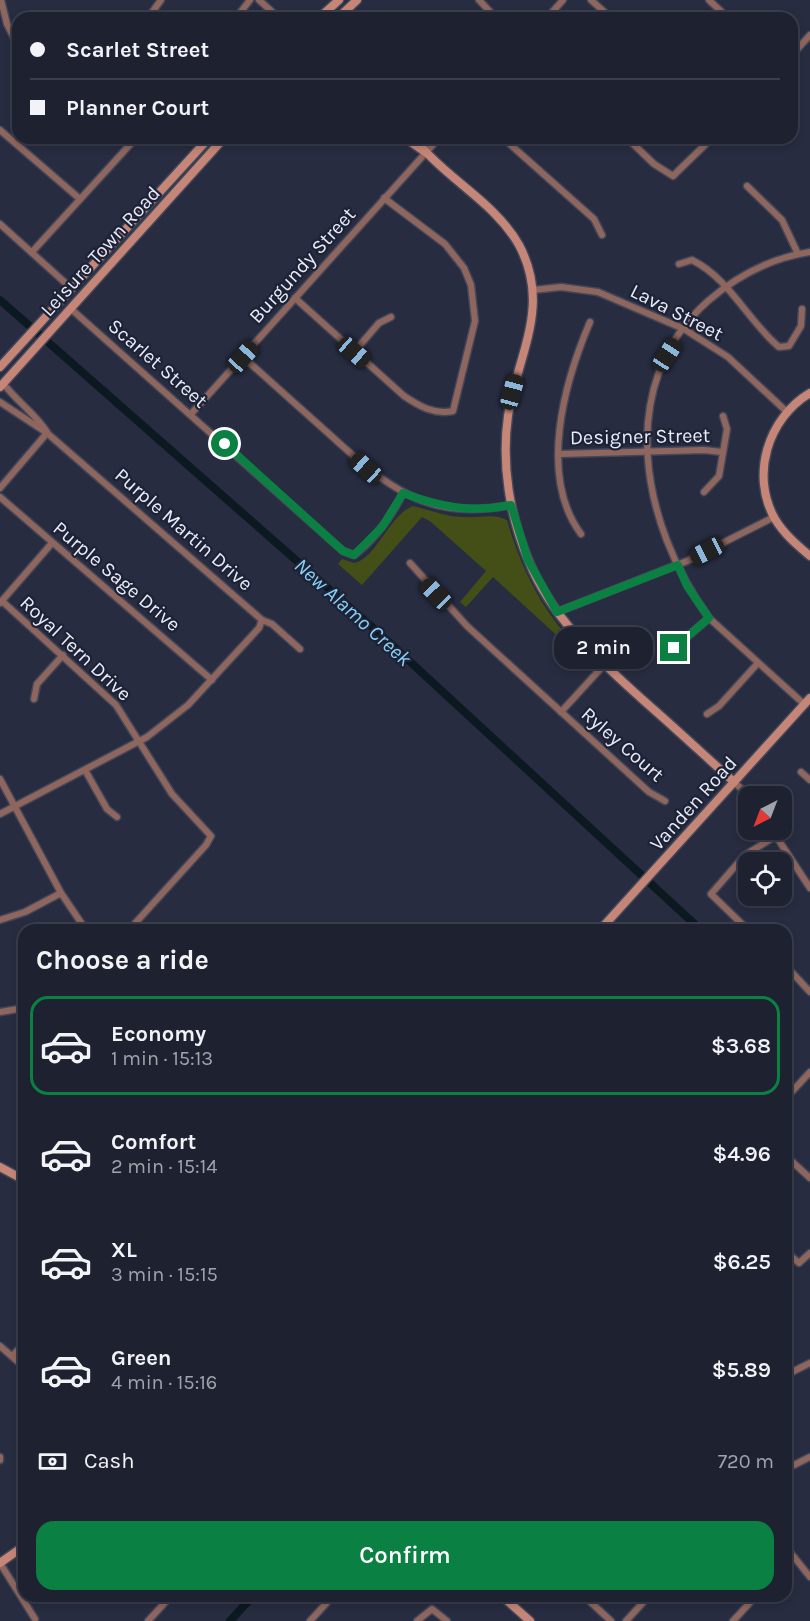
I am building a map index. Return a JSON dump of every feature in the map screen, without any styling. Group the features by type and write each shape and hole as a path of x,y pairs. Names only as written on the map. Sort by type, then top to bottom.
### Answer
{"street":[{"path":"1,0 12,34"},
{"path":"241,12 250,0"},
{"path":"259,0 272,12"},
{"path":"326,12 339,0"},
{"path":"344,12 357,0"},
{"path":"479,0 490,12"},
{"path":"552,12 563,0"},
{"path":"591,0 604,12"},
{"path":"709,0 722,12"},
{"path":"798,48 810,35"},
{"path":"0,130 12,140"},
{"path":"16,144 80,199"},
{"path":"32,252 128,146 126,144"},
{"name":"Leisure Town Road","path":"0,367 203,144"},
{"name":"Leisure Town Road","path":"2,385 219,144"},
{"path":"414,144 499,217 513,235 526,262 533,290 530,331 514,382 507,418 506,463 511,505 528,560 557,612 578,639 738,786"},
{"path":"420,144 426,152"},
{"name":"Burgundy Street","path":"191,414 433,144"},
{"path":"510,144 594,219 602,235"},
{"path":"633,144 654,164 673,176 706,144"},
{"path":"747,186 782,220 798,254"},
{"path":"295,298 404,396 420,407 441,414 453,411 475,321 471,285 464,268 446,244 384,198"},
{"path":"0,224 71,288"},
{"path":"807,701 758,663 709,618 687,586 656,506 646,452 648,409 656,380 667,355 703,305 726,286 769,262 810,252"},
{"path":"679,264 692,260 705,267 726,286 760,330 779,347 789,346 801,326 802,309"},
{"name":"Lava Street","path":"533,290 561,287 598,292 684,329 728,357 787,412"},
{"name":"Scarlet Street","path":"70,308 343,551 354,555 382,527 403,493"},
{"path":"354,352 379,322 391,317"},
{"path":"582,534 570,518 563,490 559,428 565,397 590,322"},
{"path":"243,357 366,468 403,493 433,504 459,509 511,505"},
{"name":"Purple Martin Drive","path":"2,385 39,420 48,433"},
{"path":"810,393 787,412 772,434 764,463 766,492 774,517 790,538 810,556"},
{"name":"Purple Martin Drive","path":"0,402 48,433 262,620 272,624 300,649"},
{"path":"704,492 719,476 727,429 723,417"},
{"path":"0,488 48,433"},
{"name":"Designer Street","path":"559,454 704,450 722,452"},
{"name":"Purple Sage Drive","path":"0,497 212,680"},
{"path":"557,612 678,565 774,517"},
{"path":"1,602 52,543"},
{"name":"Ryley Court","path":"410,563 467,626 649,792 665,801"},
{"name":"Royal Tern Drive","path":"1,602 116,705 172,794 211,836 206,845 134,924"},
{"path":"674,648 709,618"},
{"path":"0,814 140,741 188,705 259,628 262,620"},
{"path":"34,699 37,684 63,656"},
{"path":"707,714 719,705 758,663"},
{"path":"561,712 604,665"},
{"name":"Vanden Road","path":"605,924 807,701"},
{"path":"85,770 107,809 117,817"},
{"path":"801,772 810,780"},
{"path":"0,779 61,893 82,924"},
{"path":"742,924 711,894 719,882 745,855 769,840"},
{"path":"779,840 810,888"},
{"path":"0,920 25,912 61,893"},
{"path":"792,972 810,992"},
{"path":"0,1012 18,1009"},
{"path":"792,1092 809,1076"},
{"path":"792,1162 810,1178"},
{"path":"0,1167 18,1177"},
{"path":"792,1257 799,1263 810,1253"},
{"path":"0,1346 18,1362"},
{"path":"12,1356 18,1350"},
{"path":"792,1372 810,1363"},
{"path":"792,1466 810,1457"},
{"path":"18,1550 0,1563 18,1592"},
{"path":"792,1561 810,1576"},
{"path":"24,1602 35,1619"},
{"path":"148,1621 165,1602"},
{"path":"310,1621 327,1602"},
{"path":"509,1602 530,1621"},
{"path":"590,1602 611,1621"},
{"path":"626,1621 643,1602"},
{"path":"733,1621 750,1602"},
{"path":"417,1621 432,1609 447,1621"}],"green space":[{"path":"413,506 451,516 492,516 507,520 521,561 534,587 557,624 589,658 587,663 493,577 466,607 460,602 486,571 431,522 422,517 362,585 338,564 342,559 354,563 362,560 397,518"}],"waterway":[{"name":"New Alamo Creek","path":"0,300 380,634 694,924"},
{"name":"New Alamo Creek","path":"230,1621 247,1602"}],"route":[{"path":"225,444 343,551 354,555 382,527 393,513 403,493 433,504 459,509 511,505 528,560 557,612 678,565 687,586 709,618 674,648"}]}
